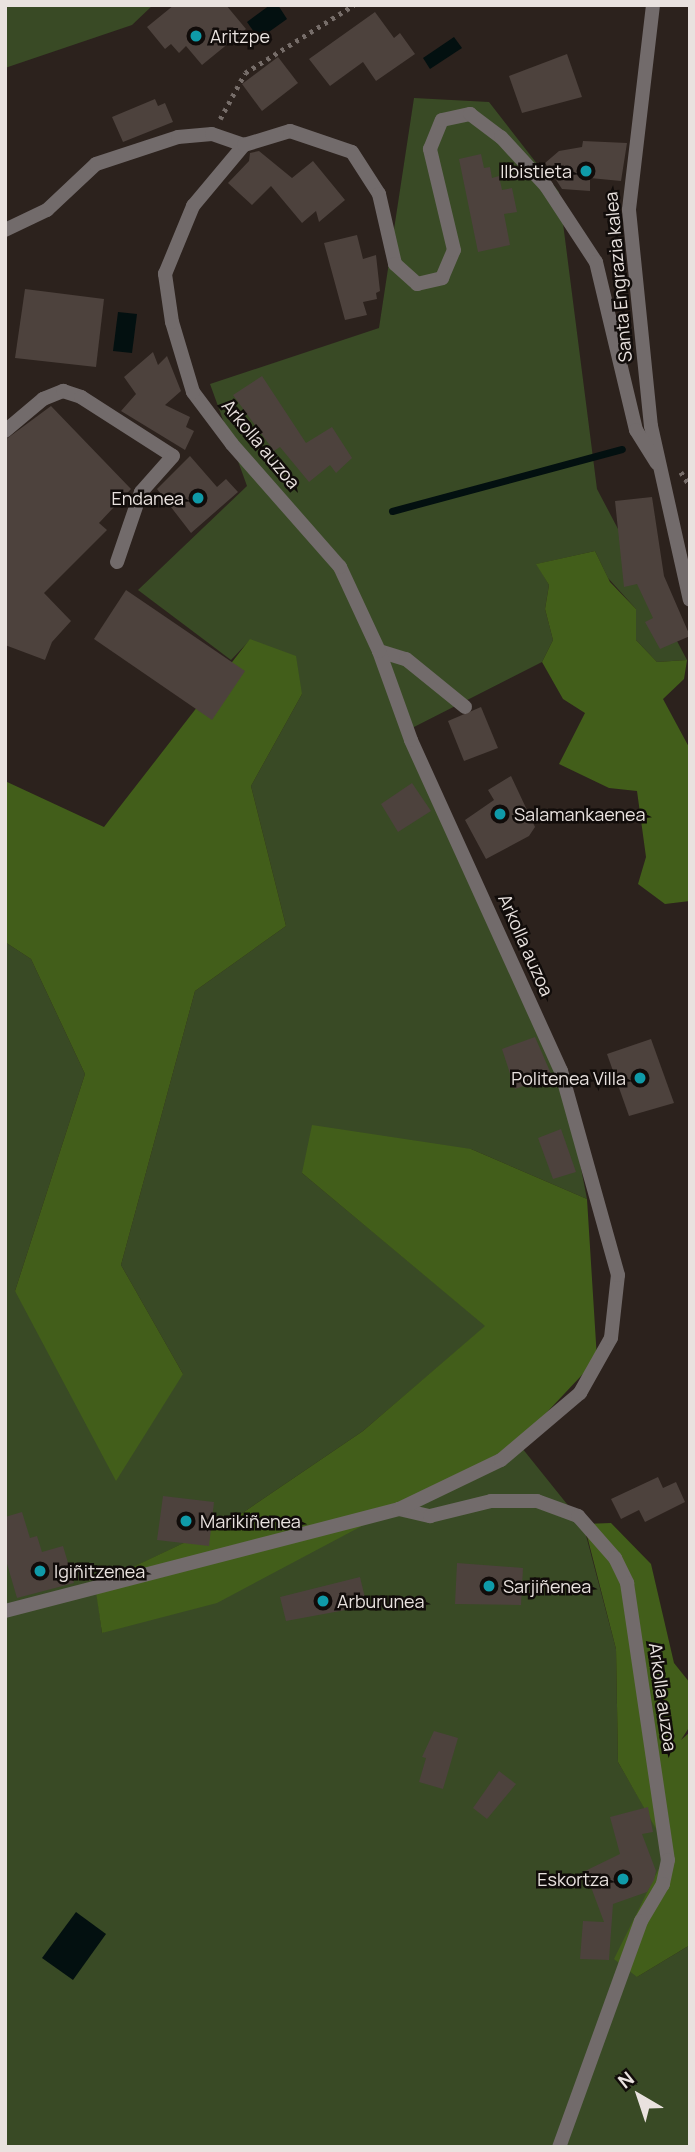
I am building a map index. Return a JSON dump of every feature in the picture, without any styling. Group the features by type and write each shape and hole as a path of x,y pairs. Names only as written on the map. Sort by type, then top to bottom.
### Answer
{"street":[{"name":"Santa Engrazia kalea","path":"653,5 629,210 657,463"},
{"path":"5,230 47,210 96,164 178,137 212,134 244,145 290,131 352,152 379,194 396,264 418,284 442,278 454,250 430,149 442,120 470,114 501,137 546,186 596,262 636,430 657,463 690,600"},
{"name":"Arkolla auzoa","path":"5,1611 400,1509 501,1460 580,1393 611,1338 618,1275 561,1070 411,740 379,650 340,567 232,444 193,392 172,322 165,274 193,206 244,145"},
{"path":"5,431 43,399 63,391 81,397 173,456 141,492 117,562"},
{"path":"379,650 406,659 465,707"},
{"name":"Arkolla auzoa","path":"400,1509 430,1516 491,1501 537,1501 578,1516 615,1558 627,1583 668,1860 663,1884 641,1921 559,2147"}],"path":[{"path":"212,134 245,73 354,5"},
{"path":"679,468 690,486"}],"green space":[{"path":"5,5 153,5 132,25 5,68"},
{"path":"414,98 489,102 559,192 597,489 687,660 657,662 636,640 636,609 608,578 595,551 537,564 549,585 545,609 553,640 542,662 412,728 562,1071 587,1199 471,1149 302,1173 486,1326 363,1431 232,1520 96,1585 102,1633 518,1443 583,1524 616,1649 618,1762 669,1850 637,1977 690,1945 690,2147 5,2147 5,942 31,959 85,1074 15,1291 183,1374 121,1265 195,991 286,926 251,786 302,694 250,640 231,660 138,590 247,486 210,384 379,328"},
{"path":"595,551 610,582 636,609 636,640 657,662 687,660 684,679 663,699 690,749 690,901 665,904 638,884 646,857 637,791 609,788 559,764 585,713 563,699 542,662 553,640 545,609 549,585 536,564"},
{"path":"250,639 296,656 302,694 251,786 286,926 195,991 121,1265 183,1374 116,1481 15,1291 85,1074 31,959 5,942 5,781 104,827"},
{"path":"312,1125 471,1149 587,1199 597,1359 518,1443 217,1603 102,1633 95,1585 232,1520 363,1431 485,1326 302,1173"},
{"path":"611,1523 651,1564 674,1663 690,1683 690,1726 681,1740 690,1732 690,1945 637,1977 614,1959 668,1850 618,1762 616,1649 584,1524"}],"shaded area":[{"path":"270,5 278,5 287,19 259,39 247,22"},
{"path":"454,37 462,48 430,69 423,58"},
{"path":"118,312 137,314 132,353 113,351"},
{"path":"76,1912 106,1934 73,1980 42,1958"}],"building":[{"name":"Aritzpe","path":"174,5 226,5 246,29 202,65 186,46 179,53 171,44 165,49 147,27"},
{"path":"375,12 394,38 400,33 415,54 376,81 363,62 330,86 309,59"},
{"path":"567,54 582,97 522,113 509,76"},
{"path":"278,57 298,83 262,111 242,84"},
{"path":"155,99 158,106 165,103 173,122 123,142 112,117"},
{"name":"Ilbistieta","path":"583,141 627,143 621,181 590,178 590,191 562,189 545,163 559,151 582,147"},
{"path":"259,151 292,178 313,161 345,200 319,222 316,211 302,223 271,186 252,205 228,183 249,161 250,153"},
{"path":"481,154 484,168 490,167 492,178 499,176 502,190 512,188 517,212 504,214 510,245 478,252 459,159"},
{"path":"357,235 363,259 376,255 380,291 376,293 377,299 363,302 367,315 345,320 324,243"},
{"path":"25,289 104,299 96,367 15,358"},
{"path":"153,352 158,365 167,356 181,391 165,405 190,417 186,427 194,431 185,450 121,411 136,394 124,377"},
{"path":"262,376 306,443 332,427 352,458 336,473 330,465 309,482 280,447 274,451 233,395"},
{"path":"51,406 131,489 99,523 107,530 44,593 71,621 52,642 45,660 5,645 5,440"},
{"name":"Endanea","path":"190,456 217,487 226,479 238,492 191,533 157,489"},
{"path":"652,497 664,576 690,636 660,649 645,622 653,618 637,584 624,587 615,501"},
{"path":"126,590 245,671 212,720 94,639"},
{"path":"481,707 498,748 464,761 448,721"},
{"name":"Salamankaenea","path":"511,776 535,827 529,836 486,859 465,820 494,800 488,790"},
{"path":"412,783 431,811 398,832 381,804"},
{"path":"535,1037 552,1076 515,1089 502,1049"},
{"name":"Politenea Villa","path":"651,1039 674,1103 629,1116 607,1054"},
{"path":"561,1129 576,1172 553,1179 538,1138"},
{"path":"658,1477 663,1488 676,1482 685,1502 645,1522 639,1510 621,1519 611,1499"},
{"name":"Marikiñenea","path":"163,1496 214,1502 209,1546 157,1540"},
{"name":"Igiñitzenea","path":"22,1512 30,1538 37,1536 42,1552 63,1546 74,1583 17,1598 5,1557 5,1517"},
{"name":"Sarjiñenea","path":"457,1563 523,1568 521,1605 455,1604"},
{"name":"Arburunea","path":"360,1577 367,1606 286,1621 280,1597"},
{"path":"434,1731 458,1738 443,1789 419,1782 426,1758 422,1757"},
{"path":"499,1771 516,1784 487,1819 473,1808"},
{"path":"648,1807 653,1832 642,1834 656,1871 654,1880 647,1892 613,1904 609,1960 580,1959 583,1921 604,1922 585,1871 620,1854 610,1817"}],"waterway":[{"path":"392,511 622,449"}],"place":[{"name":"Aritzpe","path":"196,36"},
{"name":"Ilbistieta","path":"586,171"},
{"name":"Endanea","path":"198,498"},
{"name":"Salamankaenea","path":"500,814"},
{"name":"Politenea Villa","path":"640,1078"},
{"name":"Marikiñenea","path":"186,1521"},
{"name":"Igiñitzenea","path":"40,1571"},
{"name":"Sarjiñenea","path":"489,1586"},
{"name":"Arburunea","path":"323,1601"},
{"name":"Eskortza","path":"623,1879"}]}
